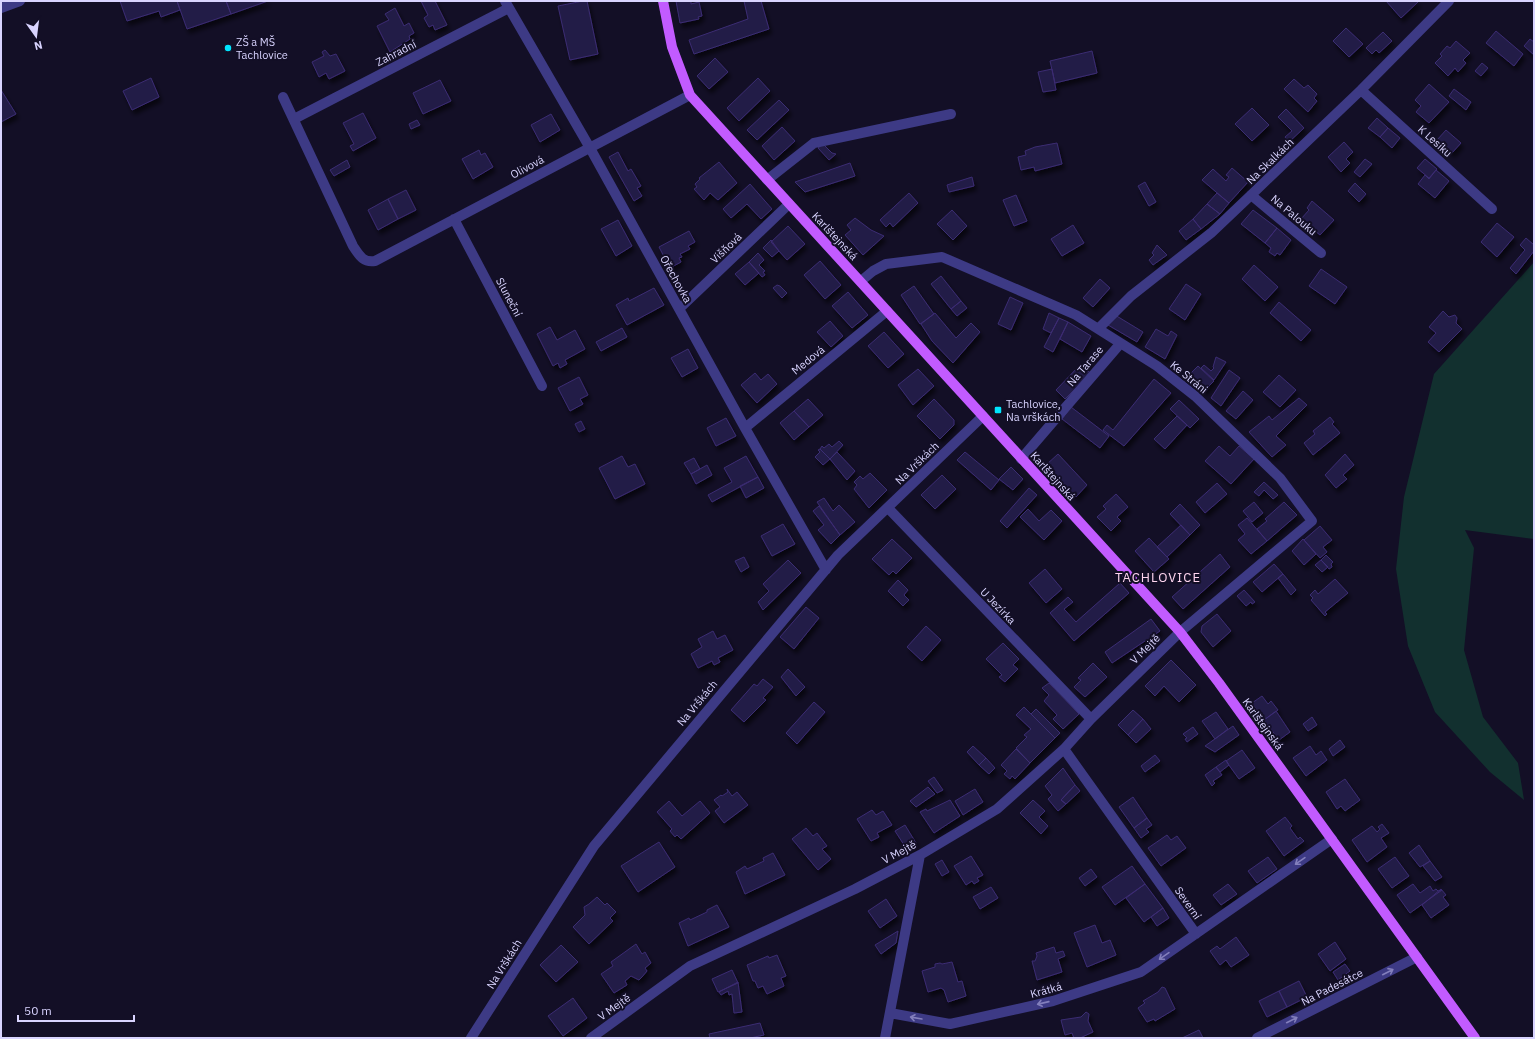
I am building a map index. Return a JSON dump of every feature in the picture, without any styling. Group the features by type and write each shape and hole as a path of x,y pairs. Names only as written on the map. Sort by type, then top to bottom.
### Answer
{"main road":[{"name":"Karlštejnská","path":"663,1 672,47 690,95 1180,632 1219,683 1475,1038"}],"street":[{"path":"1,8 20,1"},
{"name":"Na Skalkách","path":"1098,329 1131,296 1211,232 1251,195 1361,90 1449,1"},
{"name":"Zahradní","path":"294,119 507,5"},
{"name":"Ořechovka","path":"507,5 590,148 745,428 826,570"},
{"name":"K Lesíku","path":"1361,90 1492,209"},
{"name":"Olivová","path":"294,119 353,246 361,258 369,262 375,261 454,220 690,95"},
{"path":"283,96 294,119"},
{"path":"767,180 814,143 952,114"},
{"name":"Na Palouku","path":"1251,195 1321,253"},
{"name":"Višňová","path":"679,309 789,204"},
{"name":"Sluneční","path":"454,220 542,386"},
{"name":"Ke Stráni","path":"861,281 886,264 942,257 1076,315 1156,366 1195,396 1280,478 1312,521 1180,632"},
{"name":"Medová","path":"745,428 887,311"},
{"name":"Na Tarase","path":"1021,458 1120,344"},
{"name":"Na Vrškách","path":"471,1038 594,846 838,555 983,416"},
{"name":"U Jezírka","path":"888,508 1091,719"},
{"name":"V Mejtě","path":"591,1038 690,966 854,889 920,855 997,809 1064,749 1091,719 1180,632"},
{"name":"Severní","path":"1064,749 1196,934 1332,839"},
{"path":"885,1038 920,855"},
{"name":"Krátká","path":"890,1013 950,1024 1053,1001 1141,972 1196,934"},
{"name":"Na Padesátce","path":"1257,1038 1417,957"}],"green space":[{"path":"1534,262 1534,539 1465,530 1474,548 1464,650 1483,717 1518,763 1524,800 1490,772 1435,712 1408,646 1396,569 1404,497 1434,374"}],"building":[{"path":"120,1 177,1 180,10 161,17 159,11 127,21"},
{"path":"177,1 226,1 231,14 187,29"},
{"path":"226,1 268,1 231,14"},
{"path":"421,1 435,1 447,25 435,30 433,25 429,27 424,18 428,15"},
{"path":"587,1 598,54 570,60 558,6"},
{"path":"676,1 691,1 691,4 699,2 702,16 698,17 699,19 680,23"},
{"path":"744,1 761,1 769,29 694,54 689,40 748,19"},
{"path":"1386,1 1417,1 1418,2 1401,18"},
{"path":"395,8 404,26 409,23 414,33 409,36 410,39 390,52 377,26 389,20 385,14"},
{"path":"1346,28 1363,44 1349,57 1333,41"},
{"path":"1496,31 1523,54 1514,66 1486,43"},
{"path":"1383,32 1392,41 1379,53 1376,50 1372,54 1366,48"},
{"path":"1530,39 1534,42 1534,55 1524,46"},
{"path":"1456,41 1470,53 1463,60 1466,63 1458,72 1455,68 1448,76 1435,63 1442,56 1440,54 1447,46 1450,48"},
{"path":"325,50 330,56 336,54 345,71 329,79 326,73 319,77 312,62 324,56 322,52"},
{"path":"1092,51 1097,73 1055,83 1050,61"},
{"path":"715,58 728,72 709,89 697,76"},
{"path":"1482,63 1488,68 1481,76 1475,71"},
{"path":"1052,69 1056,90 1043,92 1038,72"},
{"path":"151,78 159,97 132,110 123,91"},
{"path":"758,78 770,91 739,121 727,108"},
{"path":"1294,79 1304,88 1308,85 1317,94 1314,98 1317,101 1308,112 1284,89"},
{"path":"440,80 451,101 423,114 413,93"},
{"path":"1429,84 1449,102 1429,123 1416,112 1421,106 1415,100"},
{"path":"1454,89 1471,102 1466,110 1449,96"},
{"path":"1,90 16,114 1,122"},
{"path":"779,100 789,110 757,140 747,130"},
{"path":"1252,108 1269,125 1252,141 1235,124"},
{"path":"1286,109 1304,128 1289,142 1285,137 1292,131 1278,117"},
{"path":"363,113 376,138 353,151 350,146 354,144 343,123"},
{"path":"551,114 560,130 540,142 531,125"},
{"path":"1377,118 1388,128 1380,137 1368,128"},
{"path":"417,120 420,125 411,129 409,124"},
{"path":"782,127 795,141 774,160 762,146"},
{"path":"1388,128 1400,138 1392,148 1380,137"},
{"path":"1446,130 1461,143 1452,153 1437,140"},
{"path":"1344,142 1353,152 1346,159 1350,163 1341,172 1328,157"},
{"path":"1057,143 1062,164 1035,171 1034,167 1021,170 1018,157 1026,155 1025,151 1035,147"},
{"path":"823,144 832,153 836,154 829,160 818,148"},
{"path":"479,150 481,155 485,153 493,167 473,179 462,159"},
{"path":"618,152 628,171 631,169 641,186 637,188 642,196 634,201 609,157"},
{"path":"1365,159 1372,164 1360,177 1354,172"},
{"path":"1425,159 1437,169 1429,178 1417,168"},
{"path":"347,160 350,167 334,176 330,170"},
{"path":"719,162 737,183 718,200 710,193 704,200 694,189 697,187 695,184 700,179 699,178"},
{"path":"850,163 855,176 805,192 795,182"},
{"path":"1232,168 1248,182 1229,203 1202,180 1213,169 1226,181 1229,177 1226,175"},
{"path":"1436,170 1449,181 1435,198 1418,184 1425,175 1429,179"},
{"path":"972,177 974,186 949,192 947,185"},
{"path":"1145,182 1156,202 1149,206 1138,186"},
{"path":"1355,183 1366,194 1359,202 1348,191"},
{"path":"750,184 772,209 761,219 747,204 731,218 723,209"},
{"path":"406,190 416,210 398,219 388,199"},
{"path":"909,193 918,203 893,227 890,223 886,227 880,220"},
{"path":"1217,193 1229,203 1220,214 1207,204"},
{"path":"1016,195 1027,221 1014,226 1003,200"},
{"path":"388,199 398,219 378,230 368,210"},
{"path":"1312,201 1334,220 1320,235 1301,219 1309,210 1307,208"},
{"path":"1207,204 1220,214 1201,229 1193,219"},
{"path":"952,210 967,226 953,240 937,224"},
{"path":"1253,210 1277,228 1265,243 1241,224"},
{"path":"855,218 871,230 884,236 863,255 845,235 851,230 847,225"},
{"path":"1193,219 1201,229 1186,240 1179,231"},
{"path":"618,220 632,246 616,256 601,229"},
{"path":"1497,223 1514,237 1497,257 1481,242"},
{"path":"1073,225 1084,243 1062,256 1051,239"},
{"path":"788,226 805,244 787,260 771,242"},
{"path":"1277,228 1291,240 1280,255 1277,253 1275,256 1269,252 1271,248 1265,243"},
{"path":"689,231 695,242 688,246 690,249 680,254 682,257 679,258 681,262 670,268 659,247"},
{"path":"1526,238 1534,245 1534,251 1516,274 1510,268 1525,250 1520,245"},
{"path":"771,240 779,251 772,257 763,248"},
{"path":"1157,245 1167,255 1153,265 1149,260 1154,255 1152,253"},
{"path":"758,253 764,260 759,265 765,271 763,272 765,275 762,277 749,262"},
{"path":"820,261 841,285 825,299 804,275"},
{"path":"749,262 759,273 745,285 735,274"},
{"path":"1254,265 1278,287 1265,301 1242,279"},
{"path":"1321,269 1347,287 1335,304 1309,286"},
{"path":"941,276 961,301 951,309 931,284"},
{"path":"1100,279 1110,288 1093,307 1083,298"},
{"path":"1186,284 1201,294 1185,320 1169,309"},
{"path":"777,285 787,293 782,298 773,288"},
{"path":"914,286 934,314 920,324 901,295"},
{"path":"654,288 664,305 627,325 616,305 628,298 629,301"},
{"path":"848,292 868,315 852,328 832,306"},
{"path":"1010,297 1023,303 1011,330 998,324"},
{"path":"961,301 967,308 957,316 951,309"},
{"path":"1279,302 1311,330 1301,341 1270,313"},
{"path":"1443,311 1449,317 1455,315 1457,318 1456,323 1462,329 1439,352 1428,342 1436,333 1429,327"},
{"path":"935,313 956,338 971,323 980,332 953,363 932,341 921,324"},
{"path":"1049,313 1059,318 1051,333 1043,329"},
{"path":"1115,315 1143,332 1137,342 1108,325"},
{"path":"1059,318 1068,322 1053,352 1044,347"},
{"path":"830,321 843,336 831,347 817,332"},
{"path":"1068,322 1091,336 1082,352 1060,339"},
{"path":"550,327 557,340 575,330 585,349 565,360 567,364 560,368 558,363 553,366 537,334"},
{"path":"622,328 627,337 601,351 596,342"},
{"path":"1156,329 1168,336 1171,331 1177,335 1165,359 1145,347"},
{"path":"884,332 904,354 888,368 868,346"},
{"path":"688,349 698,368 682,377 671,358"},
{"path":"1216,357 1226,362 1214,380 1201,368 1204,365 1211,371 1214,368"},
{"path":"1079,366 1091,373 1065,399 1056,390"},
{"path":"1198,366 1214,381 1204,391 1188,376"},
{"path":"918,369 934,386 913,405 898,385"},
{"path":"1229,370 1240,378 1221,406 1211,398"},
{"path":"755,373 761,380 768,374 777,384 757,403 741,385"},
{"path":"1279,375 1296,390 1280,407 1263,392"},
{"path":"579,377 588,395 580,399 583,404 570,411 558,388"},
{"path":"1154,379 1171,393 1124,446 1103,430 1107,425 1113,430"},
{"path":"1243,391 1253,400 1236,419 1226,411"},
{"path":"1299,398 1307,405 1276,436 1286,445 1272,457 1249,432 1269,416 1272,420"},
{"path":"808,399 823,415 809,427 794,411"},
{"path":"934,399 954,420 954,425 940,439 917,416"},
{"path":"1179,400 1199,419 1190,428 1170,409"},
{"path":"1071,407 1109,436 1100,448 1062,419"},
{"path":"794,411 809,427 794,440 780,423"},
{"path":"1177,416 1187,425 1165,449 1154,439"},
{"path":"1330,417 1334,422 1332,424 1340,433 1313,455 1304,443 1315,434 1313,431"},
{"path":"726,418 736,436 716,446 707,428"},
{"path":"581,421 585,429 579,432 575,424"},
{"path":"839,441 843,445 830,459 820,449 822,446 824,448 829,444 832,447"},
{"path":"1219,446 1230,456 1239,446 1254,459 1231,484 1205,461"},
{"path":"820,449 830,459 823,465 815,457 820,452 818,450"},
{"path":"837,452 855,471 847,480 830,459"},
{"path":"965,452 999,480 991,490 957,460"},
{"path":"1058,454 1087,485 1076,497 1046,465"},
{"path":"1345,454 1354,465 1343,475 1347,479 1336,488 1325,475"},
{"path":"622,456 628,467 635,464 645,484 615,499 599,468"},
{"path":"746,456 758,477 712,502 708,495 732,482 724,468"},
{"path":"694,458 700,469 691,474 684,463"},
{"path":"707,465 712,475 696,484 691,474"},
{"path":"1011,467 1023,479 1013,490 999,479"},
{"path":"870,473 887,490 869,508 854,489 857,485 854,482 860,476 863,479"},
{"path":"942,475 956,489 935,509 921,495"},
{"path":"758,477 764,488 746,498 740,486"},
{"path":"1264,482 1278,495 1273,499 1264,490 1259,496 1254,492"},
{"path":"1217,483 1227,494 1205,513 1196,502"},
{"path":"1029,488 1037,495 1007,528 1000,521"},
{"path":"1116,494 1128,507 1117,517 1121,521 1111,531 1097,517 1106,509 1103,506"},
{"path":"824,498 833,511 839,505 855,522 840,535 817,502"},
{"path":"1254,502 1263,513 1252,522 1243,511"},
{"path":"1284,502 1297,515 1267,541 1257,529 1267,521 1265,519"},
{"path":"1180,504 1200,525 1190,535 1170,514"},
{"path":"819,506 840,535 831,544 818,530 824,525 813,511"},
{"path":"1028,509 1039,521 1051,510 1062,521 1044,540 1020,517"},
{"path":"1247,518 1267,541 1251,554 1238,540 1245,534 1238,525"},
{"path":"783,524 795,544 772,556 761,536"},
{"path":"1181,525 1190,535 1167,557 1157,547"},
{"path":"1320,526 1332,540 1323,547 1327,552 1320,558 1304,540"},
{"path":"1149,538 1169,559 1154,572 1135,551"},
{"path":"892,539 912,558 896,574 893,571 889,575 872,559"},
{"path":"1303,539 1316,554 1304,565 1292,551"},
{"path":"1220,554 1230,567 1183,609 1172,597"},
{"path":"1326,555 1333,562 1331,564 1332,567 1329,569 1321,560"},
{"path":"744,557 749,567 741,572 735,561"},
{"path":"788,560 801,573 763,610 758,602 769,591 763,584"},
{"path":"1321,560 1328,567 1322,572 1315,565"},
{"path":"1274,564 1283,574 1262,592 1253,582"},
{"path":"1045,569 1062,589 1046,603 1029,583"},
{"path":"1283,574 1296,590 1291,595 1278,578"},
{"path":"1335,579 1348,593 1325,612 1327,614 1325,616 1311,600 1313,598 1310,595 1315,590 1318,594"},
{"path":"898,580 908,590 904,595 909,600 903,606 888,591"},
{"path":"1120,583 1129,593 1074,641 1050,613 1068,597 1073,602 1064,609 1076,622"},
{"path":"1244,590 1255,602 1252,604 1251,602 1246,606 1237,596"},
{"path":"806,607 819,618 794,649 780,637"},
{"path":"1217,614 1231,631 1213,647 1201,632 1202,626"},
{"path":"1151,619 1160,631 1112,663 1105,652"},
{"path":"926,626 941,640 922,661 907,647"},
{"path":"713,631 717,639 725,635 733,650 718,658 720,662 714,665 712,661 698,668 691,654 702,647 698,639"},
{"path":"1003,643 1019,659 1013,665 1018,669 1005,682 999,677 1002,675 986,659"},
{"path":"1171,660 1196,685 1179,702 1164,686 1155,696 1145,686"},
{"path":"1093,663 1107,677 1085,697 1074,687 1081,680 1078,678"},
{"path":"788,669 805,687 796,696 781,677"},
{"path":"763,679 773,687 763,698 766,700 744,722 731,710 754,684 757,686"},
{"path":"1049,683 1079,714 1063,729 1053,719 1057,715 1044,701 1049,695 1042,688"},
{"path":"1262,696 1268,704 1271,701 1278,710 1264,720 1252,703"},
{"path":"814,702 825,712 797,744 786,733"},
{"path":"1024,707 1055,738 1030,763 1016,748 1027,737 1024,735 1031,729 1016,715"},
{"path":"1036,709 1060,733 1055,738 1031,714"},
{"path":"1133,710 1143,719 1128,735 1118,725"},
{"path":"1276,711 1290,732 1279,740 1264,720"},
{"path":"1216,712 1228,729 1215,739 1202,721"},
{"path":"1312,717 1317,725 1308,731 1303,724"},
{"path":"1143,719 1151,729 1136,743 1128,735"},
{"path":"1233,726 1239,735 1215,752 1205,746"},
{"path":"1193,727 1198,734 1187,742 1185,739 1187,738 1183,734"},
{"path":"1340,740 1345,747 1333,756 1329,749"},
{"path":"973,746 986,758 979,765 967,752"},
{"path":"1310,746 1316,755 1321,751 1327,760 1306,776 1293,758"},
{"path":"1016,749 1030,763 1015,779 1012,776 1010,779 1004,774 1007,771 1001,765"},
{"path":"1242,750 1255,768 1239,779 1226,761"},
{"path":"1155,755 1160,761 1145,772 1141,766"},
{"path":"986,758 995,768 989,774 979,765"},
{"path":"1226,760 1229,765 1220,772 1216,767"},
{"path":"1216,767 1222,775 1213,781 1215,783 1212,786 1205,775"},
{"path":"1063,768 1075,785 1061,800 1066,804 1058,811 1048,799 1052,795 1045,786"},
{"path":"934,777 943,790 937,793 928,781"},
{"path":"1345,779 1360,800 1345,811 1341,806 1337,809 1326,792"},
{"path":"1075,785 1080,791 1066,804 1061,800"},
{"path":"928,787 935,794 916,807 910,801"},
{"path":"727,789 732,796 737,792 748,805 724,823 715,811 720,807 714,800 728,792"},
{"path":"975,789 983,802 963,815 955,801"},
{"path":"1133,797 1147,818 1134,828 1119,807"},
{"path":"950,800 960,816 934,833 920,812 926,809 927,811"},
{"path":"1033,800 1045,811 1039,817 1048,826 1041,834 1020,813"},
{"path":"669,801 682,816 700,801 710,813 681,839 677,835 675,837 670,831 672,829 657,812"},
{"path":"872,810 876,815 883,811 892,825 877,833 879,837 871,841 857,819"},
{"path":"1285,817 1292,826 1290,828 1298,839 1300,837 1304,841 1284,856 1266,831"},
{"path":"1147,818 1152,825 1146,829 1149,832 1141,838 1134,828"},
{"path":"1382,824 1389,833 1381,838 1387,847 1367,862 1352,840 1372,826 1377,832 1380,829 1378,827"},
{"path":"905,825 916,843 906,848 895,831"},
{"path":"806,828 813,836 817,833 827,846 822,849 831,859 818,870 792,839"},
{"path":"1167,835 1171,840 1177,836 1186,848 1161,866 1148,848"},
{"path":"659,842 675,867 638,892 621,866"},
{"path":"1419,845 1430,861 1420,867 1409,853"},
{"path":"773,853 785,875 745,894 736,872 745,866 747,869 764,861 763,858"},
{"path":"971,856 983,875 977,878 979,881 974,884 972,881 966,885 954,866"},
{"path":"1268,857 1277,869 1257,883 1248,871"},
{"path":"1395,857 1409,876 1392,888 1378,869"},
{"path":"942,860 949,872 942,876 935,864"},
{"path":"1430,861 1442,877 1435,881 1423,866"},
{"path":"1132,866 1145,884 1115,905 1102,887"},
{"path":"1091,869 1097,877 1085,886 1079,878"},
{"path":"1145,884 1163,908 1144,922 1126,898"},
{"path":"1228,884 1237,894 1221,905 1213,895"},
{"path":"1413,884 1420,893 1430,886 1433,891 1436,889 1438,891 1442,890 1410,913 1397,895"},
{"path":"991,887 998,898 980,909 973,897"},
{"path":"1441,889 1446,895 1443,897 1449,905 1431,918 1422,905"},
{"path":"597,897 605,905 607,903 616,912 610,918 613,921 589,944 573,927 585,915 584,907"},
{"path":"886,899 897,916 880,928 868,911"},
{"path":"717,905 729,927 688,946 679,923 689,918 690,920 707,912 707,910"},
{"path":"1163,908 1169,918 1157,926 1151,917"},
{"path":"1095,925 1102,943 1110,940 1116,955 1087,967 1074,933"},
{"path":"898,931 896,943 881,954 875,945"},
{"path":"1236,937 1249,955 1231,967 1226,960 1220,965 1210,951 1217,946 1220,949"},
{"path":"1335,942 1346,959 1330,971 1318,954"},
{"path":"636,944 642,954 645,952 651,963 645,968 647,971 639,980 631,976 625,981 627,985 614,993 601,974 613,966 611,962"},
{"path":"561,945 578,962 556,982 540,965"},
{"path":"1054,947 1056,953 1063,951 1065,956 1058,959 1062,972 1037,980 1032,961 1035,961 1037,956 1036,953"},
{"path":"777,955 786,976 781,978 784,986 767,994 763,986 758,988 755,981 753,981 747,965 768,956 769,958"},
{"path":"952,962 958,982 962,981 966,996 948,1002 944,990 941,988 928,992 922,971 935,967 935,964"},
{"path":"1345,964 1350,971 1338,980 1333,972"},
{"path":"732,970 738,983 718,992 712,979"},
{"path":"1299,981 1307,997 1287,1007 1279,991"},
{"path":"738,982 742,1012 734,1013 732,994 729,995 728,991 721,995 719,992"},
{"path":"1162,987 1165,988 1175,1009 1155,1021 1154,1019 1147,1022 1138,1008 1145,1003 1143,1001 1158,992"},
{"path":"1279,991 1287,1007 1267,1017 1259,1001"},
{"path":"573,998 587,1018 563,1036 548,1016"},
{"path":"1086,1012 1089,1014 1088,1021 1093,1032 1080,1038 1074,1038 1072,1033 1065,1035 1061,1020 1081,1017"},
{"path":"760,1023 764,1035 750,1038 710,1038 709,1034"},
{"path":"1199,1030 1203,1038 1182,1038"}],"place":[{"name":"ZŠ a MŠ Tachlovice","path":"228,48"},
{"name":"Tachlovice, Na vrškách","path":"998,410"}],"district":[{"name":"TACHLOVICE","path":"1158,577"}]}
